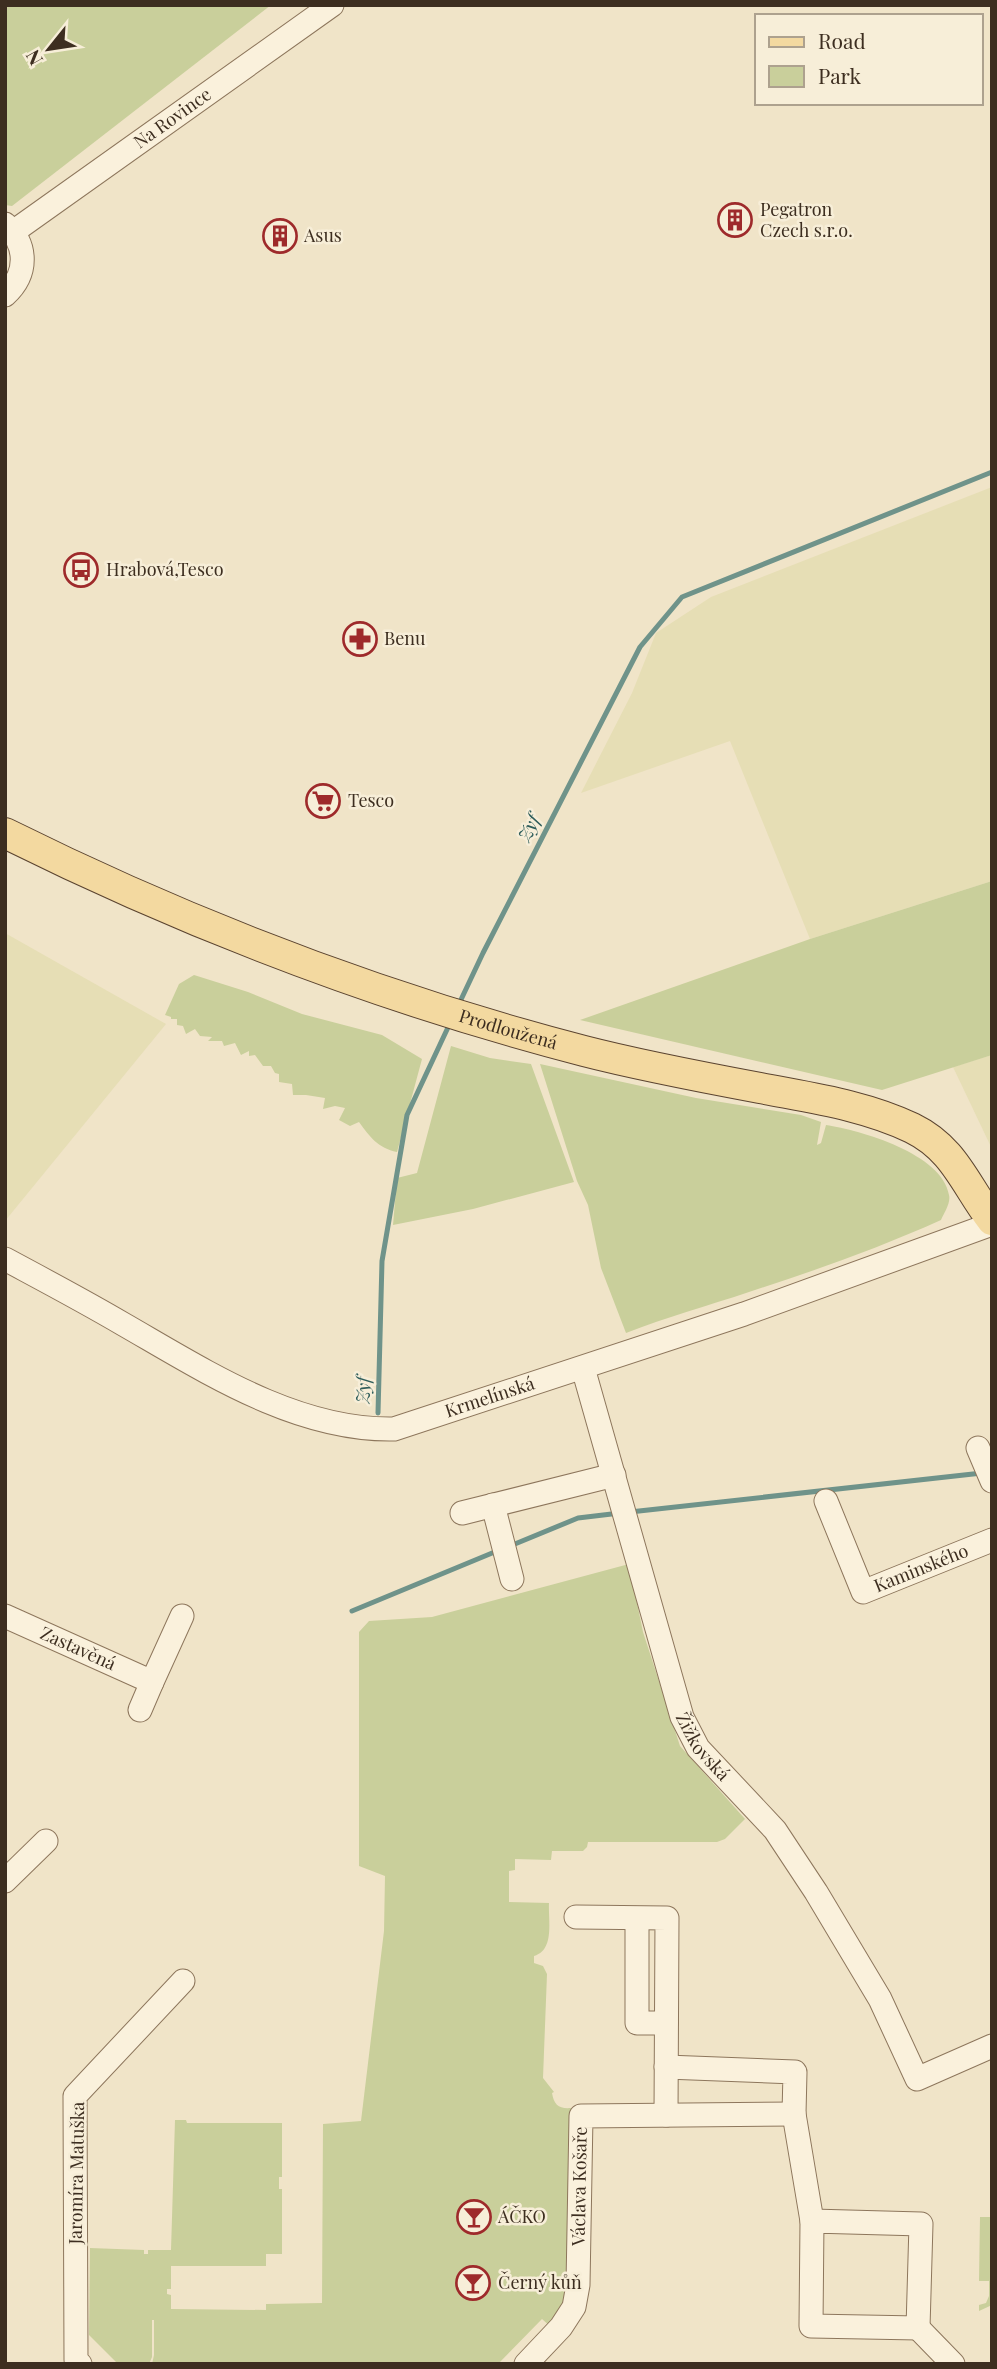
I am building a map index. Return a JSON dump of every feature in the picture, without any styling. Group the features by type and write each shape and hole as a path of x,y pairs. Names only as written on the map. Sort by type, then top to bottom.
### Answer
{"main road":[{"name":"Prodloužená","path":"5,834 134,895 231,935 429,1005 588,1051 706,1078 853,1106 882,1115 913,1128 944,1151 962,1172 992,1222"}],"street":[{"name":"Na Rovince","path":"5,295 13,287 23,265 20,242 9,228 332,5"},
{"name":"Krmelínská","path":"5,1259 192,1363 270,1402 329,1422 364,1430 394,1429 744,1314 992,1222"},
{"name":"Žižkovská","path":"583,1368 682,1717 698,1748 775,1830 816,1892 880,1999 917,2079 992,2046"},
{"path":"978,1448 992,1481"},
{"path":"462,1513 614,1475"},
{"name":"Kaminského","path":"826,1501 863,1592 992,1540"},
{"path":"493,1505 512,1579"},
{"name":"Zastavěná","path":"5,1616 152,1682"},
{"path":"140,1710 182,1616"},
{"path":"5,1881 47,1841"},
{"path":"576,1917 667,1918 666,2115"},
{"name":"Jaromíra Matuška","path":"76,2362 75,2096 183,1981"},
{"path":"666,2067 795,2071 794,2114 812,2221 811,2326 918,2328 953,2364"},
{"name":"Václava Košaře","path":"526,2364 561,2327 574,2307 578,2285 581,2116 794,2114"},
{"path":"812,2221 921,2224 918,2328"}],"shaded area":[{"path":"992,487 992,881 810,939 730,741 581,793 632,693 656,633 711,597"},
{"path":"5,933 166,1024 5,1221"},
{"path":"992,1055 992,1149 953,1067"}],"green space":[{"path":"5,5 271,5 12,206 5,205"},
{"path":"992,881 992,1055 882,1090 580,1020 810,939"},
{"path":"194,975 248,992 302,1014 382,1035 422,1059 397,1152 380,1145 359,1122 350,1126 339,1120 345,1108 335,1106 323,1109 325,1098 293,1095 292,1084 279,1082 279,1074 275,1073 271,1066 263,1066 255,1055 249,1056 249,1051 241,1055 235,1043 224,1046 222,1041 208,1041 212,1037 200,1036 195,1029 186,1034 183,1026 177,1025 177,1019 165,1015 179,984"},
{"path":"451,1046 490,1058 531,1064 574,1182 473,1209 393,1225 397,1178 417,1173"},
{"path":"540,1064 696,1098 801,1115 821,1122 817,1145 821,1143 826,1125 859,1132 898,1146 932,1167 943,1180 949,1195 948,1205 941,1220 894,1240 798,1276 626,1333 601,1268 588,1205 577,1181"},
{"path":"629,1564 643,1632 680,1746 745,1819 725,1839 717,1842 588,1842 583,1851 552,1851 551,1860 515,1859 515,1870 509,1871 509,1902 549,1903 548,1941 541,1953 534,1956 534,1963 543,1966 547,1974 543,2078 554,2092 554,2101 560,2107 571,2108 571,2277 569,2291 552,2328 542,2319 498,2364 152,2364 154,2320 152,2320 152,2357 149,2364 118,2364 89,2335 90,2248 144,2250 144,2254 148,2254 148,2250 171,2250 175,2120 186,2120 187,2123 282,2123 282,2177 279,2177 279,2189 282,2189 282,2254 266,2254 266,2266 171,2266 171,2289 167,2289 167,2294 171,2295 171,2309 266,2310 266,2304 322,2303 323,2124 361,2121 384,1931 385,1876 359,1866 359,1632 369,1621 432,1617"},
{"path":"990,2197 992,2305 979,2311 979,2305 986,2303 989,2296 989,2281 979,2281 980,2217 990,2217"}],"waterway":[{"name":"Zyf","path":"458,1006 640,647 682,597 992,472"},
{"name":"Zyf","path":"378,1413 382,1261 407,1115 451,1021"},
{"path":"630,1512 982,1473"},
{"path":"510,1546 578,1518 620,1513"},
{"path":"352,1611 497,1551"}],"place":[{"name":"Pegatron Czech s.r.o.","path":"735,220"},
{"name":"Asus","path":"280,236"},
{"name":"Hrabová,Tesco","path":"81,570"},
{"name":"Benu","path":"360,639"},
{"name":"Tesco","path":"323,801"},
{"name":"ÁČKO","path":"474,2217"},
{"name":"Černý kůň","path":"473,2283"}]}
